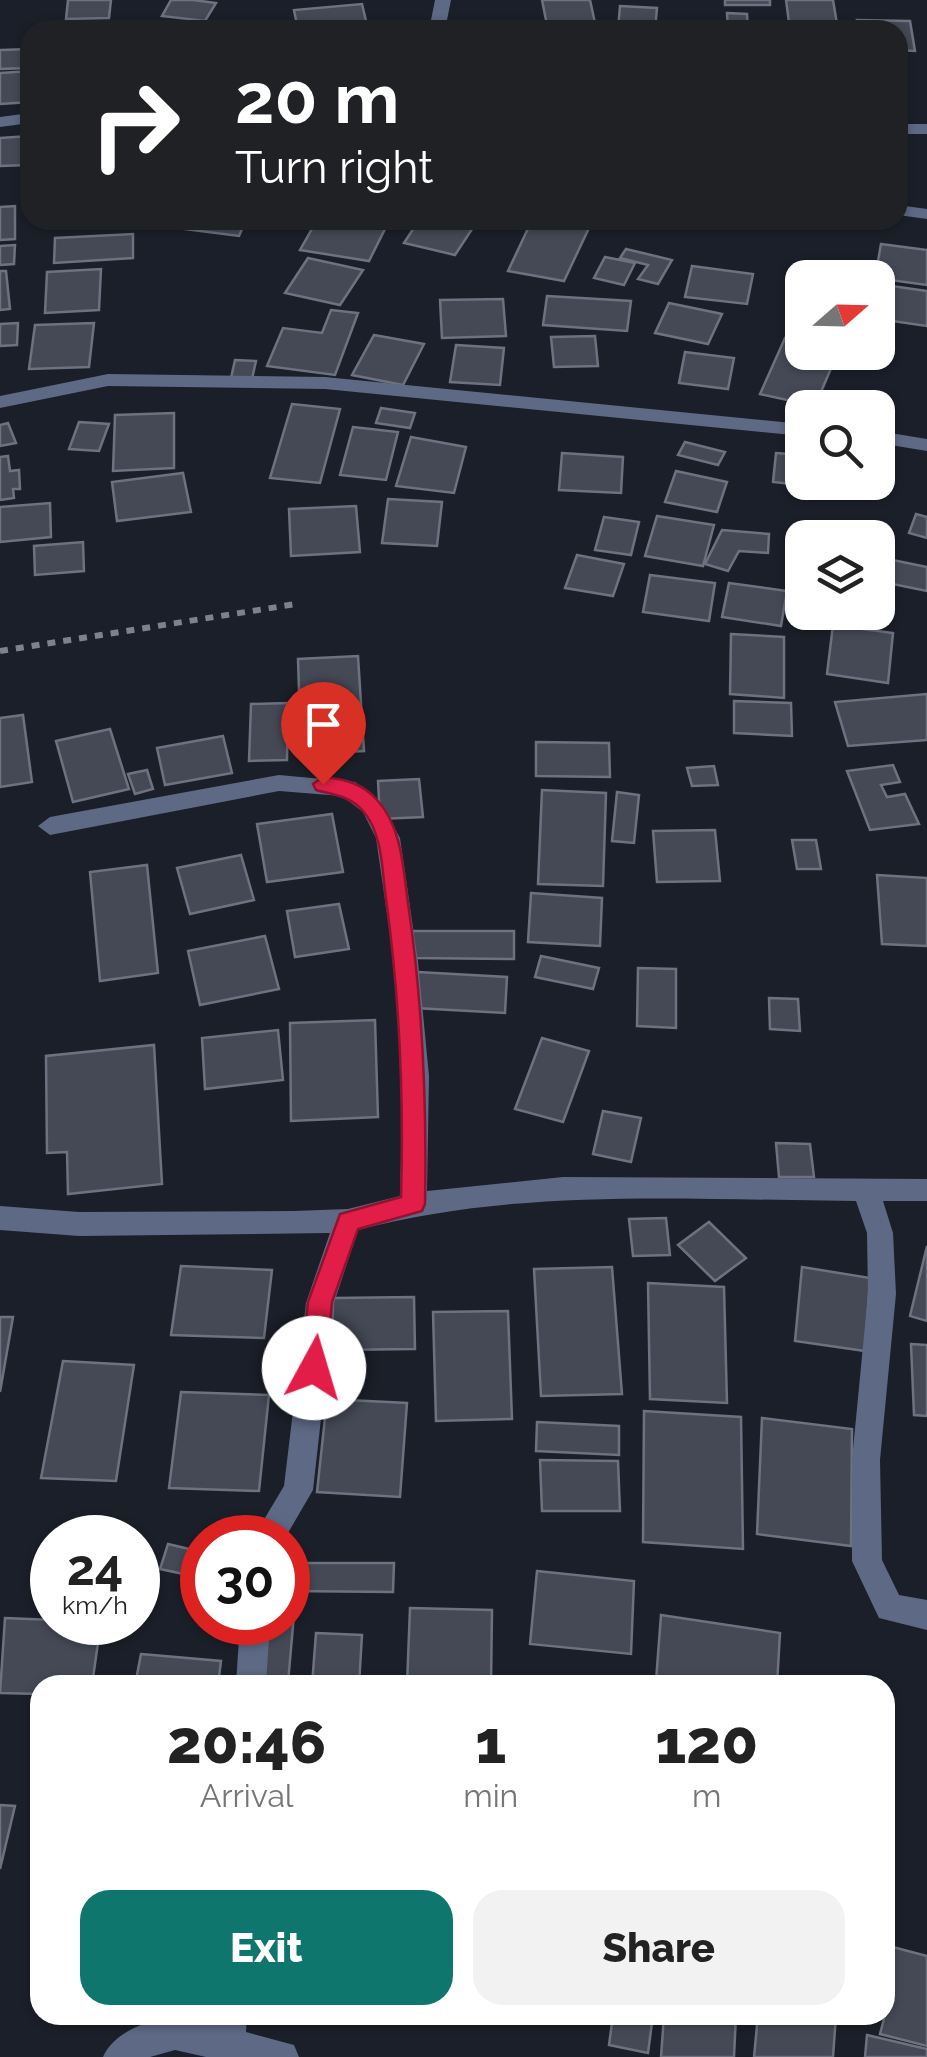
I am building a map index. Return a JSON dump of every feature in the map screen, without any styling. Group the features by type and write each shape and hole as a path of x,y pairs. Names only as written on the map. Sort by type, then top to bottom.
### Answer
{"street":[{"path":"0,402 108,380 325,383 785,428"},
{"path":"895,440 927,445"},
{"path":"50,826 280,784 346,788 371,806 388,838 406,962 416,1076 413,1204"},
{"path":"0,1218 199,1226 348,1221 413,1204 563,1188 927,1190"},
{"path":"866,1191 880,1233 882,1294 866,1460 867,1561 890,1608 927,1615"},
{"path":"281,1515 301,1478 320,1302 348,1221"},
{"path":"251,1675 253,1645"},
{"path":"120,2057 143,2042 175,2033 229,2030 282,2057"}],"path":[{"path":"0,652 296,604"}],"building":[{"path":"68,0 111,0 109,18 66,19"},
{"path":"171,0 216,3 206,20 162,16"},
{"path":"542,0 590,0 594,20 546,20"},
{"path":"725,0 770,0 770,5 725,5"},
{"path":"786,0 833,0 836,20 789,20"},
{"path":"362,4 366,20 296,20 294,10"},
{"path":"620,6 657,8 656,20 619,20"},
{"path":"727,13 747,14 747,20 727,20"},
{"path":"908,21 910,21 915,51 908,51"},
{"path":"20,49 20,68 0,69 0,50"},
{"path":"20,72 20,103 0,104 0,73"},
{"path":"20,137 20,165 0,166 0,138"},
{"path":"15,206 15,239 0,240 0,207"},
{"path":"192,230 242,230 239,236"},
{"path":"311,230 384,230 369,261 300,250"},
{"path":"412,230 471,230 455,255 404,243"},
{"path":"527,230 588,230 564,281 508,271"},
{"path":"133,234 133,258 54,263 55,238"},
{"path":"881,244 927,250 927,285 895,281 895,260 878,260"},
{"path":"15,245 14,264 0,265 0,246"},
{"path":"626,249 672,260 658,284 638,279 648,265 620,258"},
{"path":"605,257 635,263 624,285 594,278"},
{"path":"308,258 363,270 340,305 285,293"},
{"path":"692,266 753,274 747,304 685,297"},
{"path":"101,269 99,310 45,313 47,272"},
{"path":"0,271 6,271 10,309 0,310"},
{"path":"895,286 927,291 927,326 895,321"},
{"path":"547,296 631,301 627,331 543,325"},
{"path":"503,299 506,336 442,338 440,300"},
{"path":"669,303 722,314 708,344 655,333"},
{"path":"331,310 358,313 335,375 267,366 283,328 322,333"},
{"path":"18,323 17,345 0,346 0,324"},
{"path":"94,323 89,367 29,369 35,325"},
{"path":"374,335 424,344 403,385 352,375"},
{"path":"595,336 598,366 554,367 551,337"},
{"path":"785,338 785,370 830,370 822,390 785,390 785,399 760,394"},
{"path":"456,345 504,348 500,385 450,382"},
{"path":"685,352 734,358 728,389 679,383"},
{"path":"235,360 256,361 252,379 231,378"},
{"path":"292,404 340,409 320,483 270,478"},
{"path":"381,408 415,413 410,428 376,423"},
{"path":"174,413 174,468 113,471 115,415"},
{"path":"79,422 109,424 99,451 69,449"},
{"path":"8,423 16,443 0,446 0,425"},
{"path":"353,427 398,432 386,480 340,475"},
{"path":"411,437 466,447 454,493 396,486"},
{"path":"685,442 725,452 718,465 678,455"},
{"path":"562,453 623,457 621,493 559,490"},
{"path":"776,453 785,454 785,483 773,482"},
{"path":"8,456 10,471 19,470 20,489 13,489 14,498 0,500 0,457"},
{"path":"676,471 727,482 717,512 665,502"},
{"path":"183,473 191,512 117,521 112,482"},
{"path":"388,499 442,502 437,546 382,543"},
{"path":"50,503 51,537 0,542 0,507"},
{"path":"356,506 360,552 291,556 289,509"},
{"path":"916,514 927,517 927,538 909,533"},
{"path":"657,516 714,525 703,566 645,556"},
{"path":"604,517 639,522 631,555 595,550"},
{"path":"722,530 769,534 768,553 739,551 728,571 705,564"},
{"path":"83,542 84,571 35,575 34,546"},
{"path":"577,555 624,564 613,596 565,588"},
{"path":"895,560 927,567 927,591 895,584"},
{"path":"650,575 715,583 709,621 643,612"},
{"path":"729,583 785,591 781,626 722,617"},
{"path":"832,630 893,633 888,683 827,674"},
{"path":"731,634 784,637 784,698 730,694"},
{"path":"358,656 364,751 301,754 298,659"},
{"path":"927,694 927,740 848,746 835,702"},
{"path":"734,701 791,703 792,736 734,733"},
{"path":"288,703 287,760 249,761 251,704"},
{"path":"23,715 32,782 0,787 0,718"},
{"path":"110,729 129,789 73,802 56,741"},
{"path":"223,736 232,773 165,785 157,748"},
{"path":"536,742 609,743 610,777 536,776"},
{"path":"893,765 900,782 881,785 887,797 905,794 919,824 870,830 847,771"},
{"path":"714,766 718,785 692,786 687,768"},
{"path":"147,770 153,789 135,794 128,774"},
{"path":"419,779 423,817 380,819 378,781"},
{"path":"542,790 606,793 603,886 538,884"},
{"path":"617,792 639,795 634,843 612,841"},
{"path":"332,814 343,872 267,882 257,824"},
{"path":"715,830 720,881 657,882 653,831"},
{"path":"792,840 816,840 821,869 797,869"},
{"path":"241,855 254,900 190,914 177,868"},
{"path":"147,865 158,973 100,981 90,872"},
{"path":"877,875 927,878 927,946 882,944"},
{"path":"531,893 602,898 600,946 528,942"},
{"path":"339,904 349,949 295,957 287,911"},
{"path":"413,931 514,931 514,959 412,958"},
{"path":"265,936 279,989 200,1005 188,951"},
{"path":"541,956 599,968 593,989 535,977"},
{"path":"638,968 676,969 676,1028 637,1026"},
{"path":"418,972 507,977 505,1013 415,1008"},
{"path":"769,998 798,999 800,1031 770,1029"},
{"path":"375,1020 378,1117 291,1121 290,1023"},
{"path":"278,1030 283,1080 205,1089 202,1038"},
{"path":"542,1038 589,1051 563,1122 515,1109"},
{"path":"154,1045 162,1184 68,1194 67,1152 47,1153 46,1056"},
{"path":"603,1111 641,1118 631,1162 593,1154"},
{"path":"776,1143 810,1144 814,1177 779,1177"},
{"path":"666,1218 670,1255 633,1256 629,1219"},
{"path":"709,1222 746,1258 715,1281 678,1245"},
{"path":"927,1246 927,1321 910,1316"},
{"path":"181,1266 272,1270 264,1338 171,1335"},
{"path":"612,1267 622,1394 541,1396 534,1269"},
{"path":"802,1267 870,1278 865,1351 795,1341"},
{"path":"648,1283 724,1287 727,1403 650,1399"},
{"path":"414,1297 415,1349 332,1350 333,1298"},
{"path":"508,1311 512,1419 436,1421 433,1312"},
{"path":"0,1317 13,1317 0,1392"},
{"path":"911,1344 927,1345 927,1416 914,1415"},
{"path":"63,1361 134,1365 116,1481 41,1478"},
{"path":"181,1392 269,1395 259,1491 169,1488"},
{"path":"327,1399 407,1403 400,1497 317,1492"},
{"path":"644,1411 741,1417 743,1549 643,1542"},
{"path":"762,1418 852,1429 851,1546 757,1534"},
{"path":"537,1422 619,1426 619,1455 536,1451"},
{"path":"540,1460 618,1461 620,1511 542,1511"},
{"path":"168,1544 180,1547 180,1573 160,1569"},
{"path":"310,1563 394,1563 393,1592 310,1591"},
{"path":"537,1571 634,1581 631,1654 530,1644"},
{"path":"410,1608 492,1610 491,1675 407,1675"},
{"path":"661,1615 780,1633 778,1675 656,1675"},
{"path":"5,1618 30,1619 30,1645 98,1645 93,1675 30,1675 30,1694 0,1693"},
{"path":"316,1633 362,1635 360,1675 313,1675"},
{"path":"264,1645 291,1645 289,1675 261,1675"},
{"path":"141,1654 221,1661 219,1675 137,1675"},
{"path":"0,1805 15,1806 0,1869"},
{"path":"895,1948 927,1956 927,2046 880,2034 882,2025 895,2025"},
{"path":"612,2025 652,2025 648,2053 609,2045"},
{"path":"663,2025 736,2025 734,2057 661,2057"},
{"path":"757,2025 835,2025 833,2057 754,2057"},
{"path":"867,2035 927,2049 927,2057 865,2057"}],"route":[{"path":"314,1368 320,1302 348,1221 413,1204 416,1076 398,890 388,838 371,806 346,788 323,784"}]}
